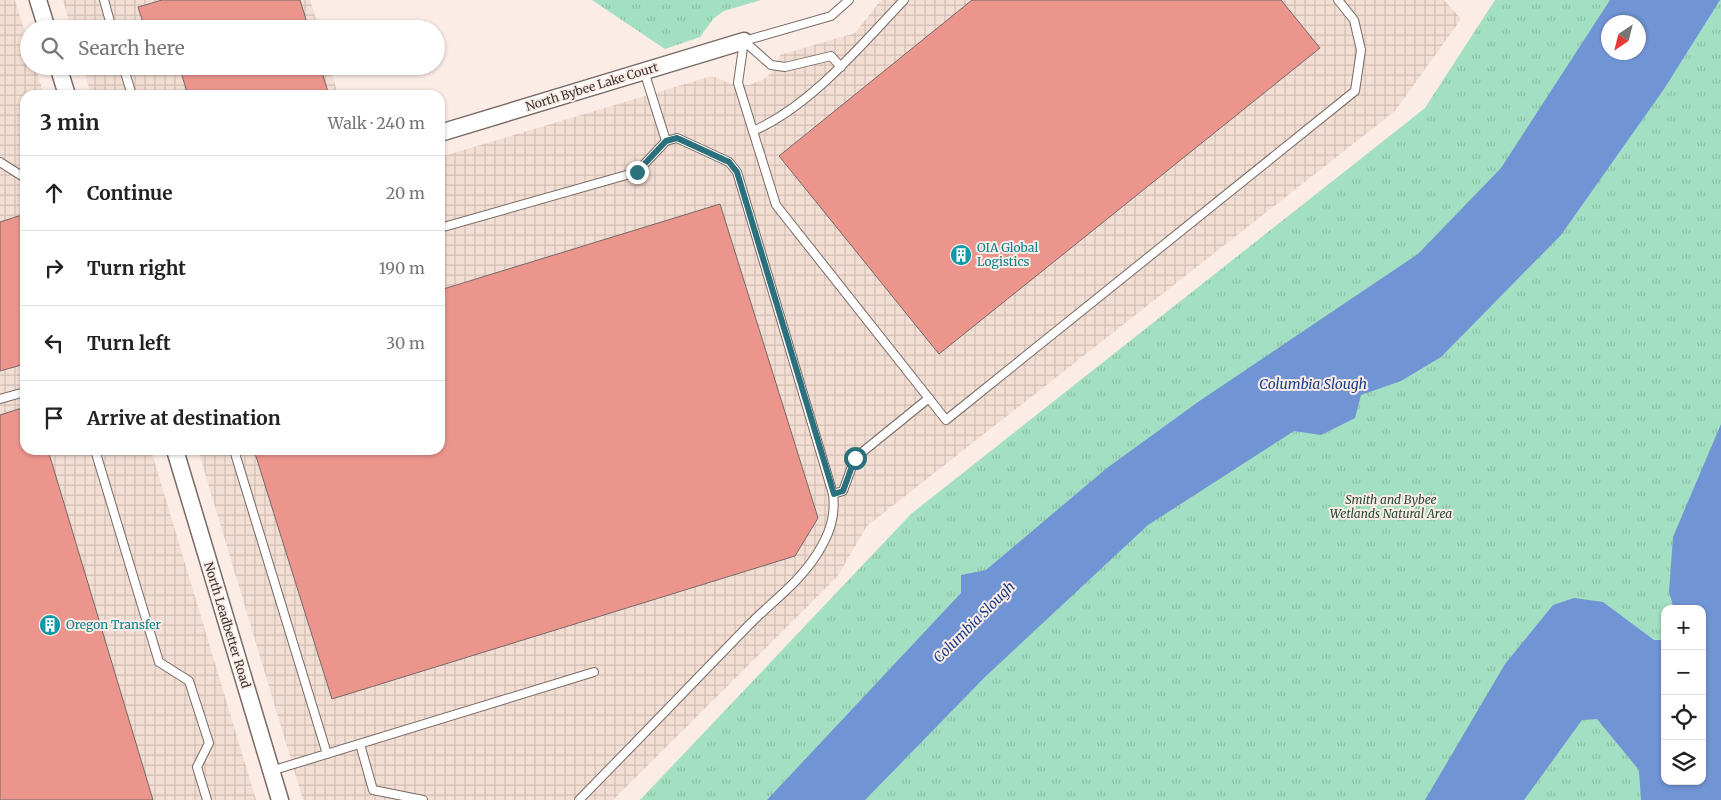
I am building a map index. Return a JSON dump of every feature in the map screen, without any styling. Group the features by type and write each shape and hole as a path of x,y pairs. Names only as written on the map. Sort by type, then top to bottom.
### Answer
{"street":[{"path":"38,0 44,20"},
{"name":"North Bybee Lake Court","path":"445,131 744,41"},
{"path":"61,75 65,90"},
{"name":"North Leadbetter Road","path":"176,455 280,800"}],"lane":[{"path":"104,0 110,20"},
{"path":"744,41 831,16 849,0"},
{"path":"753,131 775,122 841,68 904,0"},
{"path":"744,41 738,83 776,205 946,420 1355,91 1360,50 1354,20 1338,0"},
{"path":"744,41 771,65 785,68 831,56 841,68"},
{"path":"644,71 666,141"},
{"path":"126,75 130,90"},
{"path":"445,227 637,172 666,141 677,138 729,162 737,172 834,494 835,511 830,529 817,554 794,586 750,624 579,800"},
{"path":"0,162 20,175"},
{"path":"0,399 20,393"},
{"path":"834,494 843,491 855,458 928,398"},
{"path":"97,455 159,662 189,681 209,744 197,767 207,800"},
{"path":"236,455 327,754"},
{"path":"271,771 594,672"},
{"path":"360,744 373,790 423,800"}],"shaded area":[{"path":"0,0 15,0 21,20 20,75 38,75 42,90 20,90 20,455 152,455 256,800 0,800"},
{"path":"63,0 310,0 316,20 69,20"},
{"path":"881,0 1444,0 1461,19 1395,111 867,526 837,577 613,800 303,800 200,455 445,455 445,156 712,76 732,84 749,85 764,79 772,72 780,55 855,33"},
{"path":"85,75 332,75 337,90 90,90"}],"green space":[{"path":"592,0 761,0 724,11 714,18 700,37 665,49"},
{"name":"Smith and Bybee Wetlands Natural Area","path":"1495,0 1721,0 1721,800 640,800 911,514 1425,108"}],"water":[{"name":"Columbia Slough","path":"1610,0 1720,0 1664,89 1561,235 1441,357 1401,381 1361,395 1355,418 1321,435 1294,431 1148,525 985,677 865,800 767,800 961,593 961,575 986,570 1107,468 1198,402 1418,254 1501,168"},
{"path":"1721,424 1721,800 1641,800 1639,770 1597,719 1582,720 1524,800 1425,800 1505,664 1553,605 1574,598 1603,602 1654,640 1661,640 1661,785 1706,785 1706,605 1673,605 1669,592 1673,537"}],"building":[{"path":"162,0 300,0 306,20 142,20 138,7"},
{"name":"OIA Global Logistics","path":"972,0 1281,0 1320,48 939,354 779,156"},
{"path":"182,75 323,75 327,90 186,90"},
{"path":"720,204 818,518 795,556 332,699 256,455 445,455 445,288"},
{"path":"20,216 20,365 0,371 0,222"},
{"name":"Oregon Transfer","path":"20,409 20,455 50,455 153,800 0,800 0,415"}],"place":[{"name":"OIA Global Logistics","path":"961,255"},
{"name":"Oregon Transfer","path":"50,625"}],"route":[{"path":"637,172 666,141 677,138 729,162 737,172 834,494 843,491 855,458"}]}
